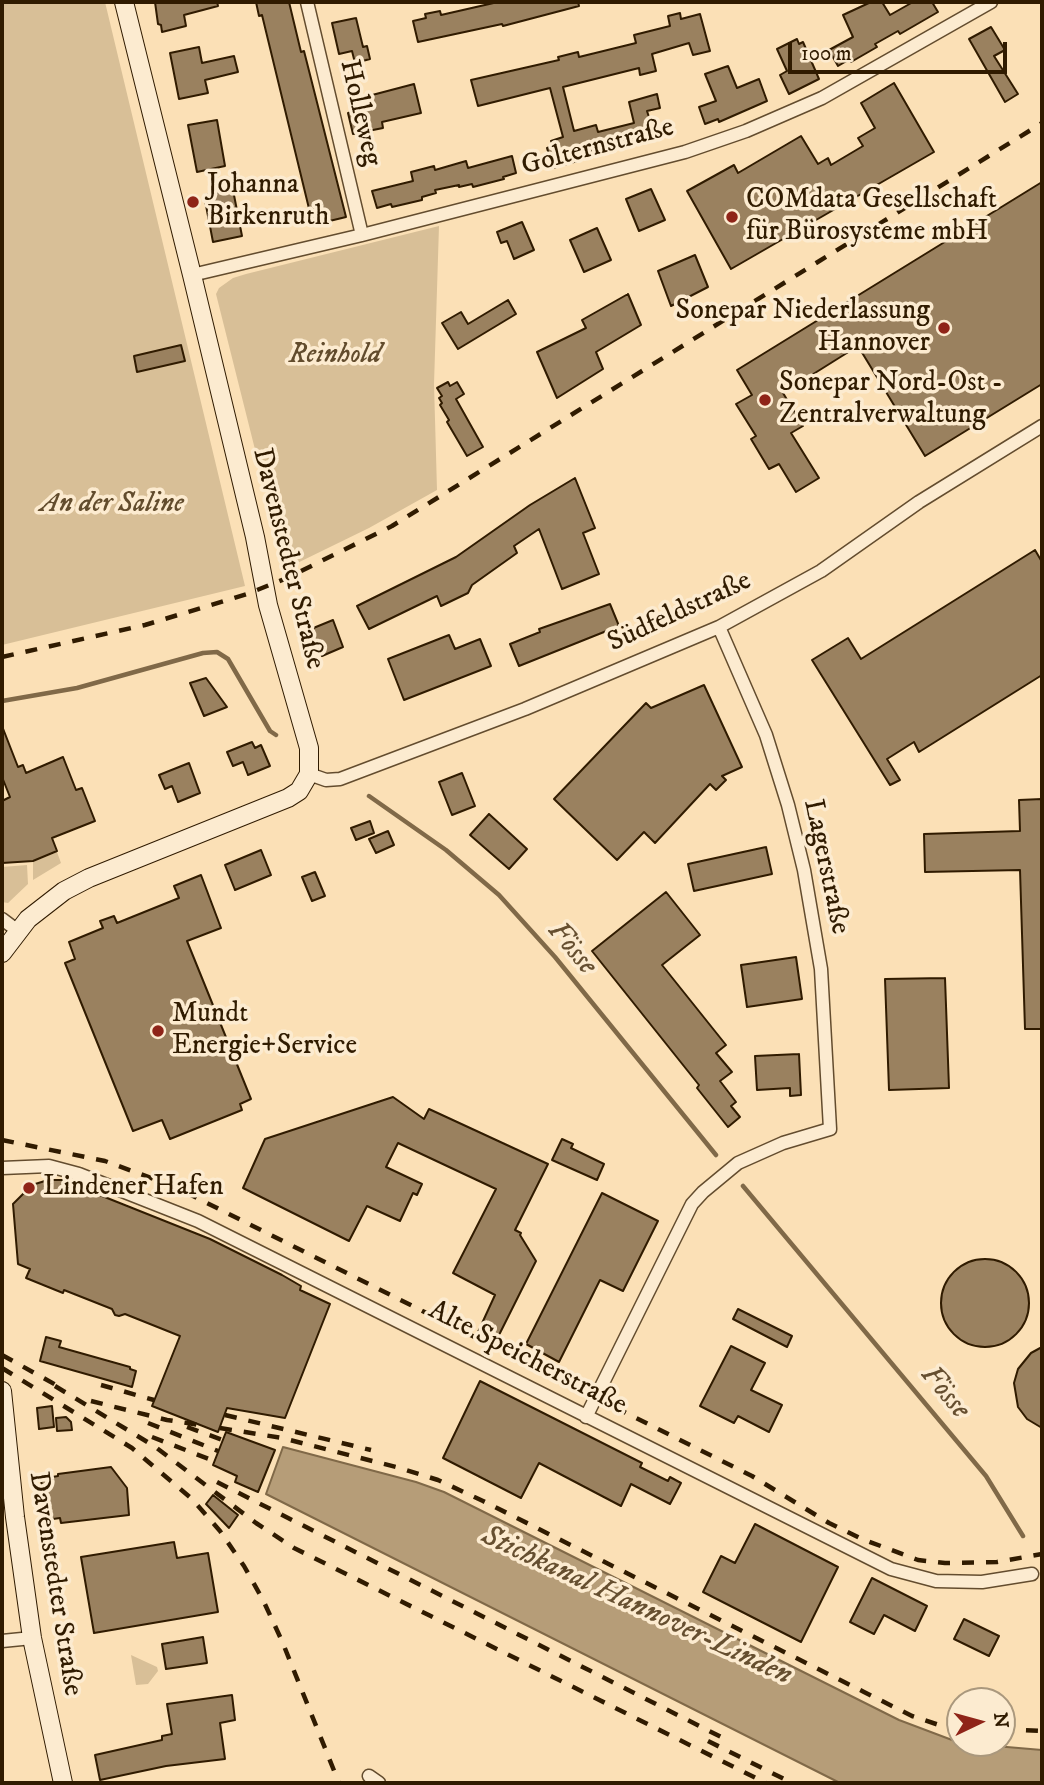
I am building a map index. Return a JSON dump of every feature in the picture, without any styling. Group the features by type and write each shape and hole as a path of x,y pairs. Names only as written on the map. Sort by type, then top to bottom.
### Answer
{"street":[{"name":"Davenstedter Straße","path":"124,2 255,537 268,606 309,748 309,774"},
{"name":"Holleweg","path":"307,2 362,235"},
{"name":"Golternstraße","path":"192,275 362,235 685,152 746,131 822,98 991,2"},
{"name":"Südfeldstraße","path":"309,774 326,780 340,779 525,709 719,627 821,571 919,502 1042,426"},
{"name":"Lagerstraße","path":"586,1417 692,1204 737,1163 783,1143 830,1129 821,969 804,870 788,805 766,735 719,627"},
{"path":"2,953 18,931 41,908 64,891 89,878 288,797 299,791 309,774"},
{"path":"2,919 18,931"},
{"name":"Alte Speicherstraße","path":"2,1168 49,1166 79,1174 165,1207 235,1239 891,1569 936,1581 982,1582 1032,1574"},
{"name":"Davenstedter Straße","path":"2,1391 13,1503 32,1637 63,1783"},
{"path":"2,1641 32,1637"}],"green space":[{"name":"An der Saline","path":"2,2 105,2 245,586 2,645"},
{"name":"Reinhold","path":"439,226 434,384 437,490 369,528 285,569 216,294 219,288 233,278 246,274"},
{"path":"57,852 61,863 33,880 33,862"},
{"path":"27,865 28,884 8,903 2,902 2,867"},
{"path":"131,1655 157,1667 158,1671 148,1684 136,1685"}],"water":[{"name":"Stichkanal Hannover-Linden","path":"283,1447 444,1492 899,1720 946,1738 946,1757 1016,1757 1016,1748 1042,1750 1042,1783 840,1783 266,1494"}],"building":[{"path":"155,2 217,2 218,6 184,15 186,26 162,32"},
{"path":"256,2 289,2 346,217 313,225 262,15 259,16"},
{"path":"498,2 578,2 579,6 503,26 502,24 418,42 413,21 426,18 425,14 440,11 441,15"},
{"path":"871,2 882,2 890,15 913,2 932,2 938,12 900,34 898,31 875,44 877,47 851,62 850,59 838,66 829,50 853,37 843,15"},
{"path":"680,13 681,19 700,14 710,51 693,55 689,43 652,54 656,71 640,75 639,68 563,87 574,131 596,125 598,132 634,123 629,102 657,94 660,108 647,111 656,139 639,144 637,140 602,147 584,153 585,156 580,157 581,160 553,168 547,148 553,146 551,141 563,137 550,88 478,106 471,80 559,60 558,57 578,52 579,57 636,43 634,35 670,26 668,16"},
{"path":"356,18 363,47 367,46 370,59 355,63 352,51 339,54 332,23"},
{"path":"991,27 1005,50 994,56 1018,94 1005,102 969,39"},
{"path":"797,39 799,44 803,42 819,79 789,94 780,75 787,71 777,49"},
{"path":"199,47 202,63 234,56 238,72 205,80 208,93 179,99 170,53"},
{"path":"728,66 737,88 759,79 767,101 719,122 718,119 705,124 699,107 716,101 705,74"},
{"path":"894,83 934,152 731,269 687,191 734,165 738,173 801,136 818,164 828,158 831,165 863,146 858,138 875,128 861,103"},
{"path":"414,84 421,113 382,122 383,128 353,134 348,113 360,110 357,99"},
{"path":"217,120 225,166 197,172 188,125"},
{"path":"512,156 516,173 503,177 504,179 473,187 472,184 459,185 435,190 436,193 422,197 422,200 377,208 372,191 413,181 411,172 434,166 435,170 466,161 468,168"},
{"name":"Sonepar Niederlassung Hannover","path":"1042,182 1042,384 925,456 858,346 783,393 803,426 791,433 819,478 796,492 779,464 769,469 751,439 756,436 736,404 752,395 737,370"},
{"path":"651,189 665,220 639,231 626,199"},
{"path":"233,190 242,236 213,242 204,195"},
{"path":"522,222 534,250 514,259 507,241 501,243 497,232"},
{"path":"597,228 611,260 584,272 570,240"},
{"path":"695,255 708,287 671,306 658,271"},
{"path":"628,294 641,325 596,352 603,369 557,398 537,352 586,328 582,320"},
{"path":"508,300 516,314 458,349 442,323 461,312 468,324"},
{"path":"181,345 185,361 137,372 134,356"},
{"path":"448,382 450,386 457,382 464,394 456,399 483,447 467,456 440,405 442,403 439,398 442,396 437,388"},
{"path":"575,478 595,528 583,533 599,574 562,589 539,529 514,546 517,553 472,585 468,593 441,606 437,596 369,629 357,606 456,557 530,505"},
{"path":"1035,550 1042,562 1042,675 919,752 914,742 887,759 900,780 890,785 812,660 848,638 861,659"},
{"path":"610,604 619,626 519,666 510,644 540,632 539,629"},
{"path":"333,620 343,647 322,656 311,629"},
{"path":"449,635 455,649 480,639 491,666 404,700 388,659"},
{"path":"206,678 227,707 204,716 190,683"},
{"path":"704,685 742,767 722,776 726,780 716,790 710,784 655,843 644,832 617,860 554,799 646,703 651,708"},
{"path":"2,726 18,767 23,765 26,773 63,757 76,790 82,788 95,821 52,838 57,851 33,861 2,863 2,801 10,797 2,777"},
{"path":"252,742 255,748 261,745 270,766 248,775 243,762 233,766 227,752"},
{"path":"189,763 200,793 178,802 172,786 165,789 159,775"},
{"path":"462,773 475,806 452,815 439,782"},
{"path":"1042,799 1042,1029 1025,1029 1020,870 925,872 924,834 1020,831 1019,800"},
{"path":"489,814 527,849 509,869 470,835"},
{"path":"370,821 374,833 356,840 351,828"},
{"path":"388,831 394,845 376,853 369,839"},
{"path":"766,847 772,874 694,891 688,864"},
{"path":"261,850 271,875 235,890 225,865"},
{"path":"315,872 325,896 312,901 302,877"},
{"name":"Mundt Energie+Service","path":"201,875 221,928 187,941 251,1099 240,1104 242,1110 170,1139 162,1120 133,1131 65,963 75,959 69,942 103,928 100,921 114,916 117,923 179,898 174,886"},
{"path":"666,892 700,935 662,965 726,1045 716,1053 732,1072 720,1081 736,1102 731,1106 740,1117 728,1127 697,1088 699,1085 592,951"},
{"path":"796,957 802,999 747,1007 741,965"},
{"path":"945,978 949,1088 889,1090 885,979"},
{"path":"799,1054 801,1095 790,1096 790,1088 757,1090 755,1056"},
{"path":"393,1097 424,1119 429,1109 548,1164 515,1230 521,1233 536,1261 496,1341 478,1332 495,1295 453,1273 496,1189 398,1143 386,1167 422,1184 417,1195 413,1193 400,1221 367,1206 349,1241 243,1188 265,1139"},
{"path":"562,1139 573,1144 571,1148 604,1164 597,1180 552,1160"},
{"path":"48,1180 62,1180 210,1239 282,1275 301,1286 300,1290 330,1304 285,1418 227,1408 218,1432 152,1406 180,1336 125,1314 115,1315 112,1309 26,1278 30,1269 18,1264 13,1204 32,1185"},
{"path":"602,1193 658,1221 623,1291 600,1280 559,1362 526,1344"},
{"path":"985,1259 1010,1266 1022,1278 1029,1303 1022,1328 1010,1340 985,1347 960,1340 948,1328 941,1303 948,1278 960,1266"},
{"path":"738,1309 792,1336 787,1347 733,1319"},
{"path":"46,1337 61,1341 59,1347 130,1367 136,1371 132,1387 40,1361"},
{"path":"731,1346 765,1363 751,1390 782,1405 769,1432 738,1416 734,1423 700,1406"},
{"path":"1042,1347 1042,1428 1027,1419 1018,1407 1014,1383 1018,1369 1031,1353"},
{"path":"480,1381 642,1463 640,1467 668,1481 670,1477 681,1483 670,1504 631,1484 621,1506 539,1463 521,1498 443,1458"},
{"path":"52,1406 54,1427 39,1429 37,1408"},
{"path":"66,1417 71,1422 72,1430 57,1431 56,1418"},
{"path":"226,1432 275,1450 258,1492 235,1482 237,1476 213,1465"},
{"path":"111,1467 127,1488 129,1515 61,1523 60,1518 46,1520 41,1479"},
{"path":"213,1495 238,1515 229,1528 206,1504"},
{"path":"755,1524 838,1567 801,1642 703,1592 721,1556 735,1563"},
{"path":"174,1542 177,1558 208,1553 218,1612 94,1633 81,1557"},
{"path":"872,1578 927,1606 915,1631 884,1615 874,1634 850,1622"},
{"path":"964,1619 999,1636 989,1656 954,1639"},
{"path":"203,1637 207,1663 166,1669 162,1644"},
{"path":"232,1695 235,1720 220,1723 225,1759 166,1766 100,1780 95,1755 162,1740 162,1736 172,1734 167,1704"}],"waterway":[{"name":"Fösse","path":"2,701 77,688 203,653 217,652 228,659 270,731 276,735"},
{"name":"Fösse","path":"369,796 446,850 499,895 555,957 716,1155"},
{"name":"Fösse","path":"743,1186 986,1476 1023,1536"}],"railway":[{"path":"2,657 145,625 247,594 287,578 392,526 1042,123"},
{"path":"2,1140 105,1161 173,1186 752,1476 829,1523 862,1539 918,1560 945,1563 997,1562 1042,1554"},
{"path":"2,1355 65,1390"},
{"path":"2,1368 132,1448 192,1499 220,1531 263,1600 339,1783"},
{"path":"101,1385 154,1400"},
{"path":"55,1386 154,1446 256,1523 294,1548 766,1783"},
{"path":"91,1401 167,1420 200,1425"},
{"path":"225,1415 371,1450"},
{"path":"148,1423 218,1451"},
{"path":"187,1427 231,1443"},
{"path":"220,1428 282,1438 438,1480 912,1716 946,1727"},
{"path":"152,1437 214,1461"},
{"path":"217,1482 727,1740"},
{"path":"1016,1730 1042,1731"},
{"path":"708,1741 792,1783"}],"place":[{"name":"Johanna Birkenruth","path":"193,202"},
{"name":"COMdata Gesellschaft für Bürosysteme mbH","path":"732,217"},
{"name":"Sonepar Niederlassung Hannover","path":"944,328"},
{"name":"Sonepar Nord-Ost - Zentralverwaltung","path":"765,400"},
{"name":"Mundt Energie+Service","path":"158,1031"},
{"name":"Lindener Hafen","path":"29,1188"}]}
